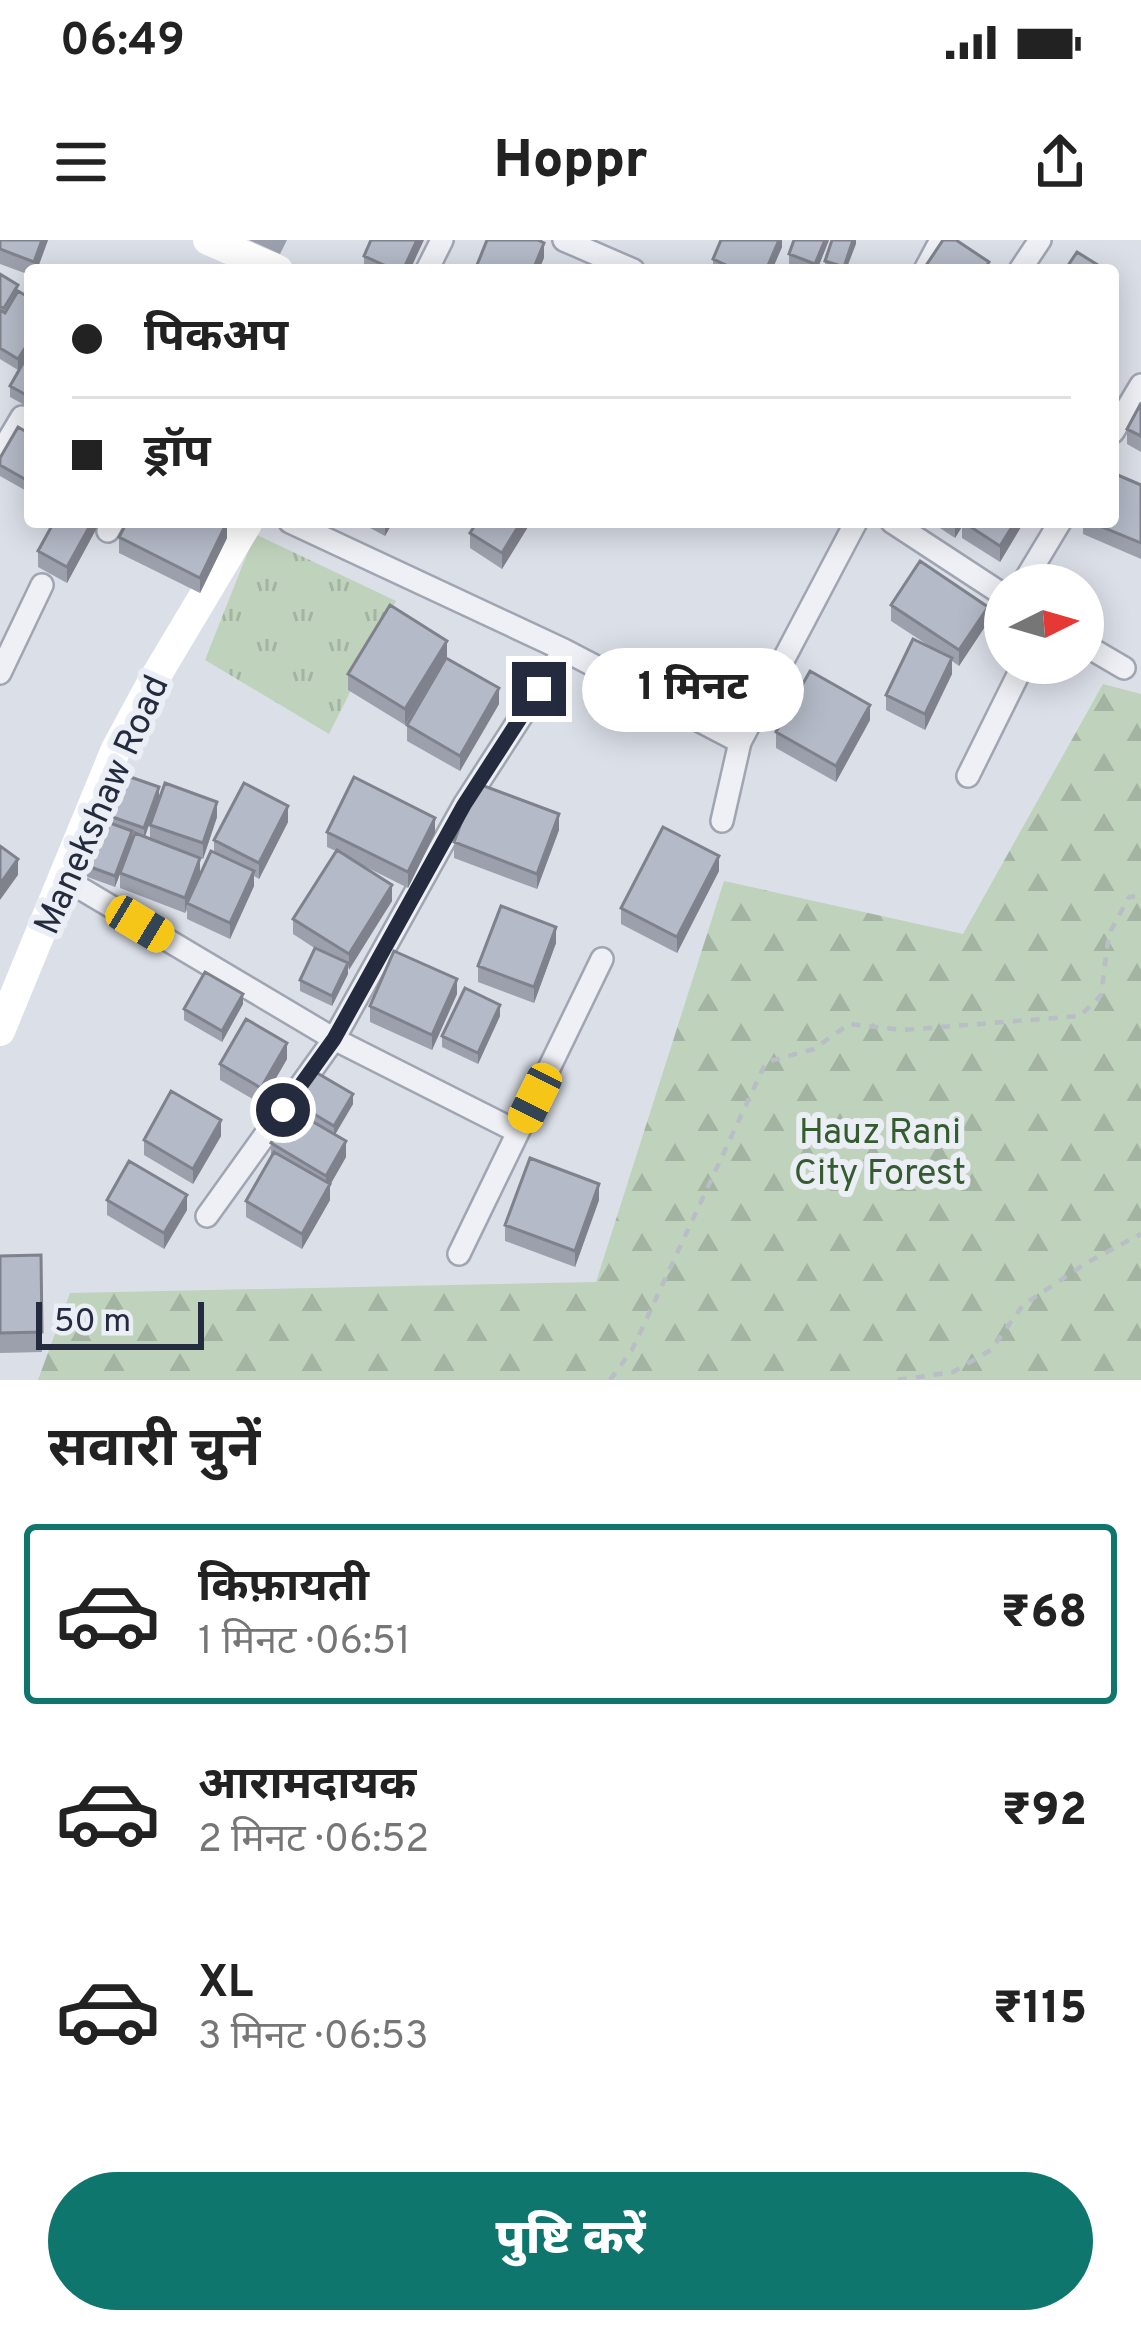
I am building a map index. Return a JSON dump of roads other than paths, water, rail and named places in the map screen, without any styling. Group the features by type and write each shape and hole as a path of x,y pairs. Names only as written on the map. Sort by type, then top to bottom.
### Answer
{"street":[{"path":"208,240 264,264"},
{"path":"564,240 619,264"},
{"path":"1119,422 1141,385"},
{"path":"0,454 24,422"},
{"name":"Manekshaw Road","path":"0,1031 132,718 244,528"},
{"path":"303,528 564,650 740,742"},
{"path":"722,821 740,742 853,528"},
{"path":"901,528 984,582"},
{"path":"1035,564 1056,528"},
{"path":"0,673 42,585"},
{"path":"207,1216 334,1039 464,805 564,650"},
{"path":"1104,656 1124,668"},
{"path":"968,776 1014,684"},
{"path":"63,878 334,1039 518,1132"},
{"path":"459,1254 602,959"}],"park label":[{"name":"Hauz Rani City Forest","path":"880,1150"}]}
